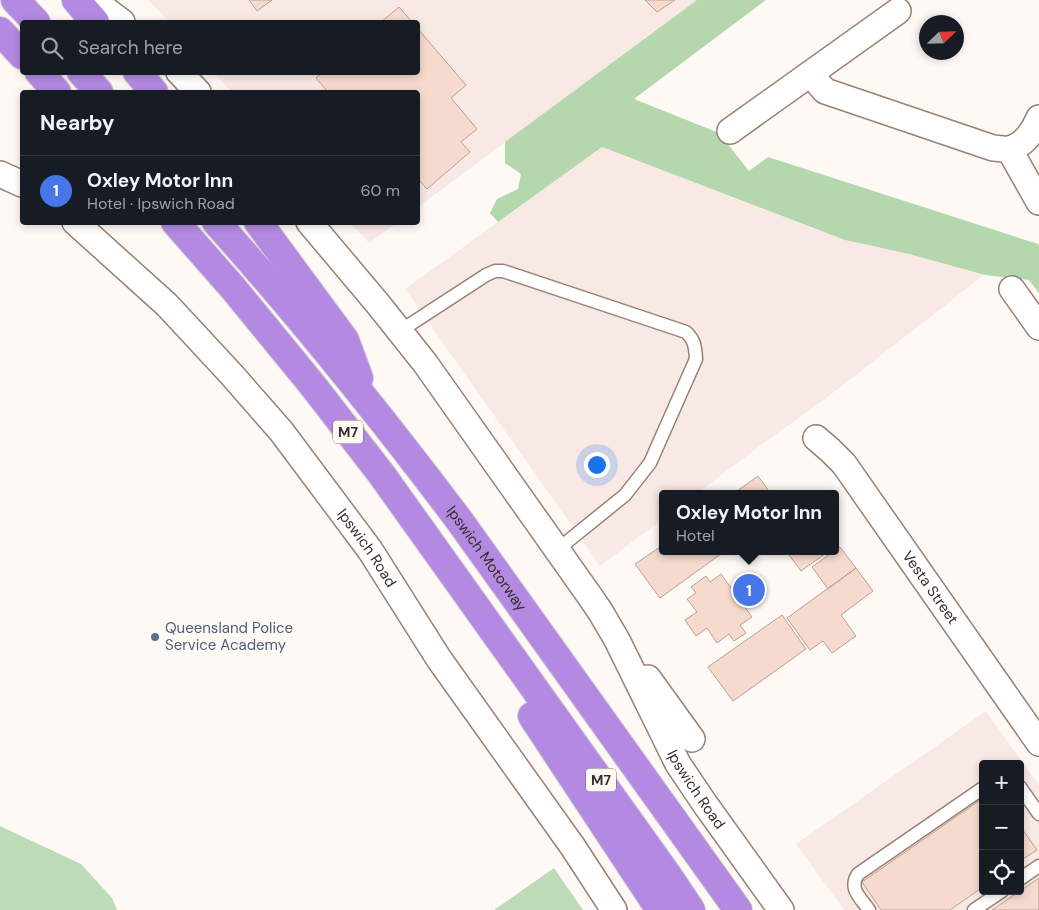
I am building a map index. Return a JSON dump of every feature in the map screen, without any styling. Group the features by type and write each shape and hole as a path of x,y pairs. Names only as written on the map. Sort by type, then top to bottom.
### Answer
{"highway":[{"path":"76,0 93,20"},
{"path":"17,1 34,20"},
{"path":"0,31 20,53"},
{"path":"42,75 55,90"},
{"path":"84,75 97,90"},
{"path":"140,75 152,90"},
{"name":"M7","path":"177,225 234,288 382,475 509,651 691,910"},
{"name":"Ipswich Motorway","path":"219,225 336,362 459,520 738,910"},
{"path":"260,225 344,340 368,402"},
{"path":"509,651 526,706 660,910"}],"street":[{"path":"93,0 119,20"},
{"path":"730,131 898,11"},
{"path":"810,74 825,91 993,148 1009,149 1023,142 1036,127 1039,118"},
{"path":"182,75 196,90"},
{"path":"1009,149 1039,202"},
{"path":"0,174 20,183"},
{"name":"Ipswich Road","path":"78,225 167,305 232,375 280,431 370,550 439,659 574,847 614,910"},
{"name":"Ipswich Road","path":"312,225 425,363 600,611 617,640 678,764 781,910"},
{"path":"1012,289 1039,327"},
{"name":"Vesta Street","path":"816,438 844,464 1039,743"},
{"path":"589,595 692,739"}],"lane":[{"path":"400,331 486,275 495,271 503,271 686,332 693,339 696,359 650,463 625,495 557,550"},
{"path":"869,910 853,884 858,874 979,791"},
{"path":"1024,793 1039,814"},
{"path":"1024,876 1039,866"},
{"path":"974,910 996,895"}],"shaded area":[{"path":"148,0 697,0 420,206 420,90 230,90 216,75 420,75 420,20 167,20"},
{"path":"602,147 845,240 909,254 984,275 825,399 701,490 659,490 659,522 600,566 405,289"},
{"path":"352,225 394,225 369,243"},
{"path":"986,711 1021,760 979,760 979,895 1024,895 1024,764 1039,785 1039,910 844,910 796,844"}],"green space":[{"path":"697,0 766,0 634,99 719,133 749,171 768,157 1038,244 1039,293 1029,280 985,275 909,254 845,240 602,147 498,222 490,213 497,199 518,189 521,174 505,163 505,142"},
{"path":"0,826 81,864 112,898 117,910 0,910"},
{"path":"554,868 583,910 494,910"}],"building":[{"path":"249,0 272,0 257,11"},
{"path":"645,0 675,0 657,12"},
{"path":"399,7 410,20 383,20"},
{"path":"420,31 466,85 451,98 477,129 461,142 470,152 427,189 420,181 420,90 326,90 316,78 320,75 420,75"},
{"path":"758,476 768,490 739,490"},
{"path":"659,548 659,555 719,555 660,598 635,564"},
{"path":"839,548 856,568 828,589 812,567 829,555 839,555"},
{"path":"789,555 823,555 801,571"},
{"path":"856,568 873,591 841,615 856,636 832,653 823,641 810,650 787,618"},
{"path":"721,574 752,617 740,625 746,633 734,641 729,634 717,643 707,628 696,636 685,620 697,612 687,599 696,593 691,587 706,576 710,582"},
{"path":"782,615 806,649 733,701 708,667"},
{"path":"979,801 979,890 950,910 881,910 862,882"},
{"path":"1024,832 1037,850 1024,858"},
{"path":"1039,878 1039,910 992,910 1014,895 1024,895 1024,888"}],"place":[{"name":"Oxley Motor Inn","path":"749,590"},
{"name":"Queensland Police Service Academy","path":"155,637"}]}
